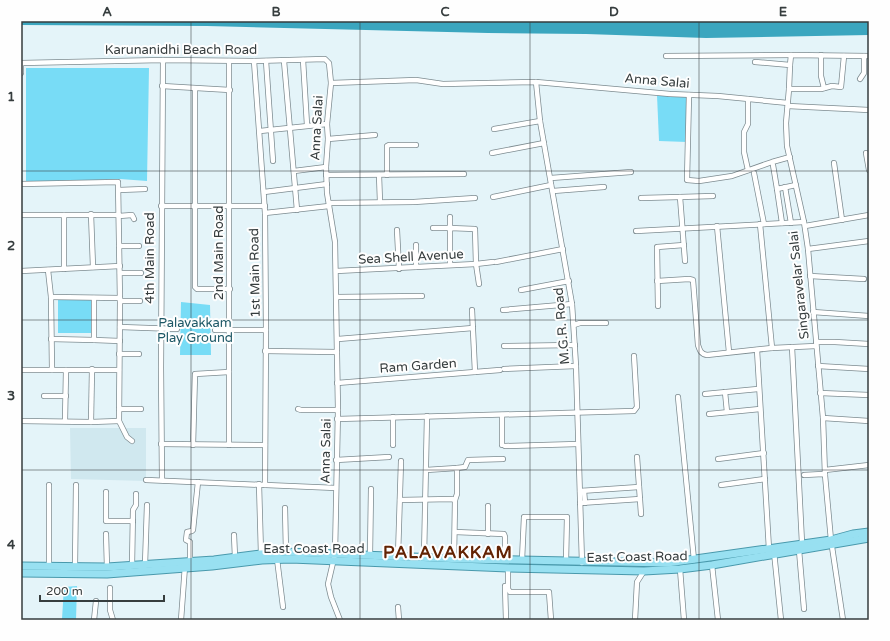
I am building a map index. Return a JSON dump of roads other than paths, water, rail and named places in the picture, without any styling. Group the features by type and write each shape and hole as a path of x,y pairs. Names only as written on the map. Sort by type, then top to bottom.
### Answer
{"main road":[{"name":"East Coast Road","path":"832,542 853,534 869,532"},
{"name":"East Coast Road","path":"21,566 107,568 186,564 212,566 277,559 370,555 454,559 506,565 522,560 667,563 869,538"},
{"name":"East Coast Road","path":"21,573 107,574 286,552 334,557 580,570 644,571 712,565 772,551"}],"street":[{"name":"Singaravelar Salai","path":"791,55 786,134 808,249 823,418 825,473 832,542 843,620"},
{"path":"821,55 821,76 824,88"},
{"path":"666,56 866,56 864,72 860,79"},
{"path":"789,89 841,86 844,56"},
{"name":"Karunanidhi Beach Road","path":"21,72 21,63 162,60 284,61 325,59 330,65 331,83"},
{"name":"4th Main Road","path":"162,60 162,480"},
{"path":"303,60 307,125"},
{"name":"2nd Main Road","path":"229,61 229,445"},
{"name":"1st Main Road","path":"254,61 265,213 265,485"},
{"path":"266,61 273,161"},
{"path":"284,61 297,210"},
{"path":"755,62 790,65"},
{"name":"Anna Salai","path":"340,620 331,597 328,584 334,557 338,410 336,242 329,205 326,175 328,140 326,124 331,83 410,80 443,84 536,82 689,95 718,96 788,105 869,110"},
{"name":"M.G.R. Road","path":"536,82 540,121 569,281 576,345 578,444 583,503 582,561 580,570"},
{"path":"162,86 230,90"},
{"path":"195,89 195,287 197,289 230,289"},
{"path":"689,95 687,180 699,181 732,176 790,157"},
{"path":"748,99 748,124 744,132 744,152 748,170"},
{"path":"494,129 540,121"},
{"path":"260,131 326,124"},
{"path":"328,140 375,136"},
{"path":"492,153 544,143"},
{"path":"387,175 387,146 416,146"},
{"path":"866,153 869,170"},
{"path":"834,163 842,220"},
{"path":"773,165 782,223"},
{"path":"294,171 326,167"},
{"path":"550,178 631,172"},
{"path":"754,173 762,224 772,348"},
{"path":"326,175 464,174"},
{"path":"379,175 380,202"},
{"path":"21,184 118,182 120,266 119,421 127,437 132,441"},
{"path":"264,192 327,184"},
{"path":"493,197 551,185"},
{"path":"777,189 796,185"},
{"path":"553,191 604,187"},
{"path":"785,187 791,223"},
{"path":"119,190 145,190"},
{"path":"641,198 713,196"},
{"path":"680,197 685,261"},
{"path":"265,213 329,205 475,198"},
{"path":"161,206 264,206"},
{"path":"91,214 93,267"},
{"path":"21,215 132,215 134,219"},
{"path":"64,215 64,269"},
{"path":"636,231 782,223 804,224 842,220 869,215"},
{"path":"450,216 450,265"},
{"path":"718,226 729,352"},
{"path":"433,228 450,228"},
{"name":"Sea Shell Avenue","path":"336,271 476,264 475,229 450,228"},
{"path":"397,230 399,268"},
{"path":"808,249 869,241"},
{"path":"416,245 416,267"},
{"path":"658,306 657,247 684,245"},
{"path":"119,246 139,246"},
{"path":"479,284 476,264 563,249"},
{"path":"21,271 120,266"},
{"path":"48,270 51,297 52,370"},
{"path":"120,273 141,273"},
{"path":"810,276 864,279"},
{"path":"657,281 693,280 698,345 700,352 707,355 835,342 869,344"},
{"path":"521,290 569,281"},
{"path":"337,297 422,296"},
{"path":"51,297 140,301"},
{"path":"94,298 94,340"},
{"path":"503,310 572,304"},
{"path":"472,310 475,372"},
{"path":"813,312 869,316"},
{"path":"574,324 606,324"},
{"path":"120,327 176,329"},
{"path":"338,339 473,328"},
{"path":"215,330 266,330"},
{"path":"51,339 120,341"},
{"path":"504,346 576,345"},
{"path":"792,347 804,609"},
{"path":"757,350 758,389 765,479 781,620"},
{"path":"265,351 337,352"},
{"path":"119,354 140,354"},
{"path":"337,419 636,410 634,356"},
{"name":"Ram Garden","path":"337,383 502,370 576,366"},
{"path":"818,366 869,369"},
{"path":"91,422 92,369"},
{"path":"21,370 119,370"},
{"path":"65,421 66,370"},
{"path":"193,445 196,374 229,372"},
{"path":"705,394 758,389"},
{"path":"725,392 727,412"},
{"path":"820,393 869,395"},
{"path":"44,396 66,396"},
{"path":"678,397 694,560"},
{"path":"709,414 760,408"},
{"path":"119,409 141,409"},
{"path":"298,409 338,410"},
{"path":"502,415 504,446 578,444"},
{"path":"424,557 427,416"},
{"path":"393,417 393,445"},
{"path":"823,418 869,421"},
{"path":"21,421 119,421"},
{"path":"162,444 265,445"},
{"path":"718,459 764,453"},
{"path":"336,460 389,457"},
{"path":"637,457 641,514"},
{"path":"426,470 465,467 467,460 469,459 503,459"},
{"path":"398,556 401,460"},
{"path":"804,475 823,474 869,465"},
{"path":"454,559 457,468"},
{"path":"721,485 765,479"},
{"path":"146,480 336,488"},
{"path":"181,620 186,564 190,542 186,540 186,533 192,531 198,482"},
{"path":"258,484 261,554"},
{"path":"49,567 50,485"},
{"path":"74,567 76,485"},
{"path":"582,491 639,487"},
{"path":"370,555 371,489"},
{"path":"106,492 106,521 132,521"},
{"path":"132,566 132,521 133,510 136,505 136,494"},
{"path":"583,503 640,499"},
{"path":"400,500 455,500"},
{"path":"146,565 147,505"},
{"path":"488,506 488,534"},
{"path":"285,508 286,552"},
{"path":"522,560 524,517 544,516 567,517 566,561"},
{"path":"455,532 505,535 506,620"},
{"path":"106,534 107,568"},
{"path":"234,535 236,557"},
{"path":"277,559 284,607"},
{"path":"506,565 508,589 510,592 549,592 551,620"},
{"path":"712,565 718,620"},
{"path":"680,569 684,620"},
{"path":"635,620 637,582 644,571"},
{"path":"110,588 110,610 113,620"},
{"path":"94,620 96,601"},
{"path":"398,607 399,620"}],"district":[{"name":"PALAVAKKAM","path":"448,552"}],"park label":[{"name":"Palavakkam Play Ground","path":"195,330"}]}
